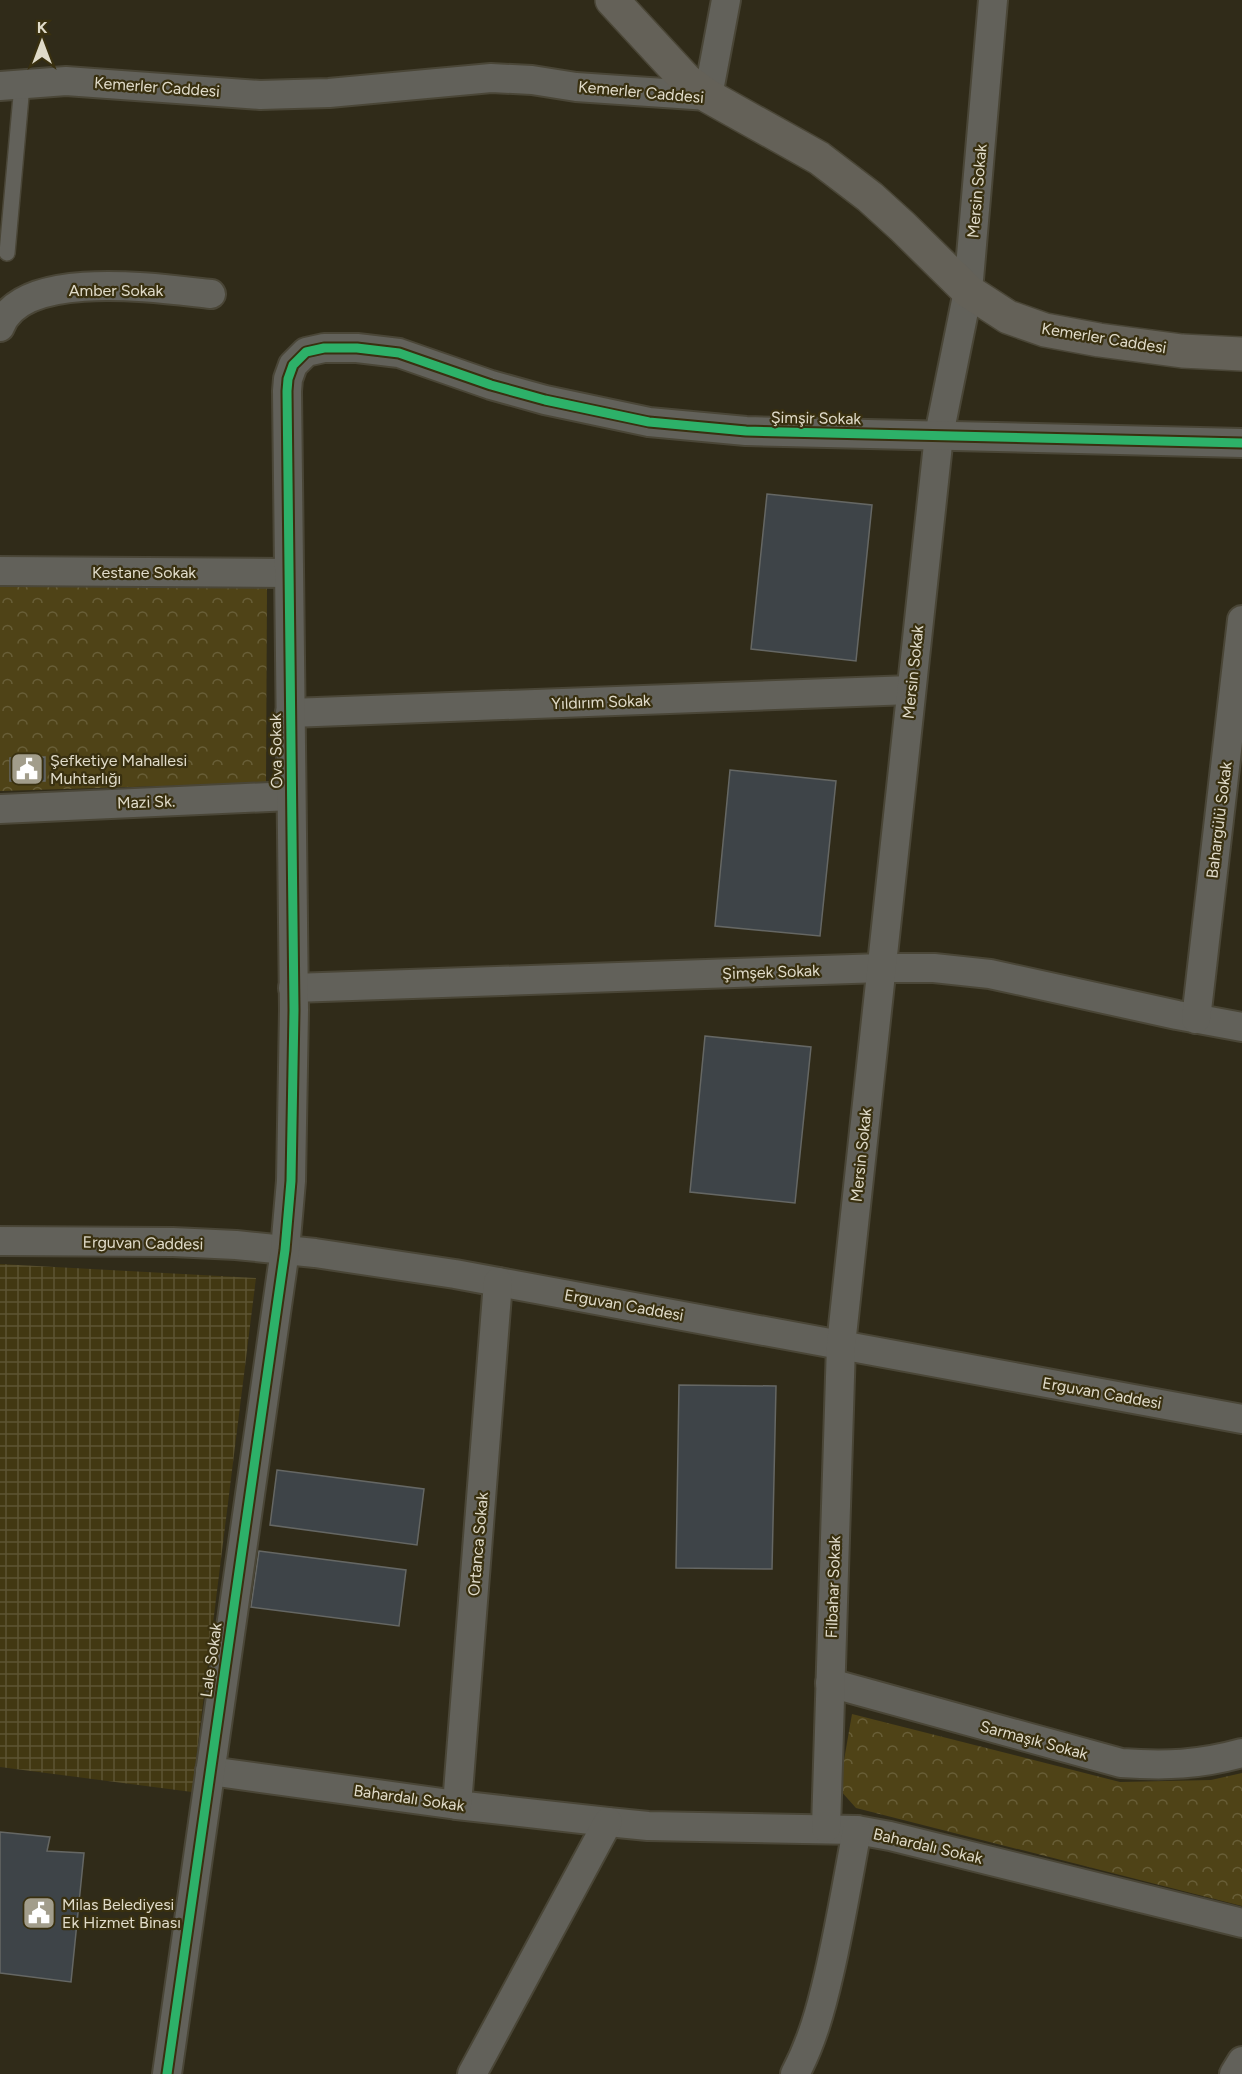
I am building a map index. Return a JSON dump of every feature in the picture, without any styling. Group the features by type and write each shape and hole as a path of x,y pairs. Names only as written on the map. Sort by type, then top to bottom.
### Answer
{"street":[{"path":"612,0 686,80 708,96 726,0"},
{"name":"Mersin Sokak","path":"841,1345 939,435 968,291 993,0"},
{"name":"Kemerler Caddesi","path":"11,86 66,81 283,94 329,93 491,78 532,80 576,87 708,96 819,158 870,197 968,291 1008,317 1046,330 1099,340 1182,351 1242,354"},
{"name":"Amber Sokak","path":"0,327 3,319 18,304 49,291 92,286 134,286 211,294"},
{"name":"Ova Sokak","path":"285,1250 291,1180 293,988 287,391 293,365 306,352 324,348 357,348 399,353"},
{"name":"Şimşir Sokak","path":"399,353 491,386 649,422 746,431 1242,442"},
{"name":"Kestane Sokak","path":"0,571 289,573"},
{"name":"Bahargülü Sokak","path":"1196,1019 1242,620"},
{"name":"Yıldırım Sokak","path":"290,713 911,690"},
{"name":"Mazi Sk.","path":"0,808 291,796"},
{"name":"Şimşek Sokak","path":"293,988 934,968 990,974 1242,1027"},
{"name":"Erguvan Caddesi","path":"0,1241 173,1242 236,1245 444,1272 1242,1419"},
{"name":"Lale Sokak","path":"167,2074 285,1250"},
{"name":"Ortanca Sokak","path":"457,1805 498,1282"},
{"name":"Filbahar Sokak","path":"826,1828 841,1345"},
{"name":"Sarmaşık Sokak","path":"830,1683 1121,1763 1162,1766 1212,1761 1242,1753"},
{"name":"Bahardalı Sokak","path":"210,1771 457,1805 608,1822 660,1826 857,1830 1242,1923"},
{"path":"472,2074 608,1822"},
{"path":"795,2074 806,2053 819,2016 838,1936 857,1830"},
{"path":"1234,2074 1242,2061"}],"lane":[{"path":"7,253 11,86"}],"shaded area":[{"path":"0,1264 256,1278 192,1792 0,1767"}],"green space":[{"path":"0,583 267,586 266,783 0,791"},
{"path":"852,1714 1120,1782 1211,1780 1242,1773 1242,1906 856,1808 839,1789"}],"building":[{"path":"767,494 872,505 856,661 751,649"},
{"name":"Şefketiye Mahallesi Muhtarlığı","path":"45,757 45,781 10,781 10,758"},
{"path":"730,770 836,781 820,936 715,926"},
{"path":"705,1036 811,1047 795,1203 690,1192"},
{"path":"679,1385 776,1386 772,1569 676,1568"},
{"path":"277,1470 424,1489 417,1545 270,1525"},
{"path":"259,1551 406,1570 399,1626 251,1607"},
{"name":"Milas Belediyesi Ek Hizmet Binası","path":"0,1832 50,1837 47,1851 84,1853 71,1982 0,1973"}],"cycle path":[{"path":"167,2074 285,1250 291,1181 294,1010 287,391 293,365 306,352 324,348 357,348 399,353 491,385 545,400 649,422 746,431 1242,443"}],"place":[{"name":"Şefketiye Mahallesi Muhtarlığı","path":"27,769"},
{"name":"Milas Belediyesi Ek Hizmet Binası","path":"39,1913"}]}
